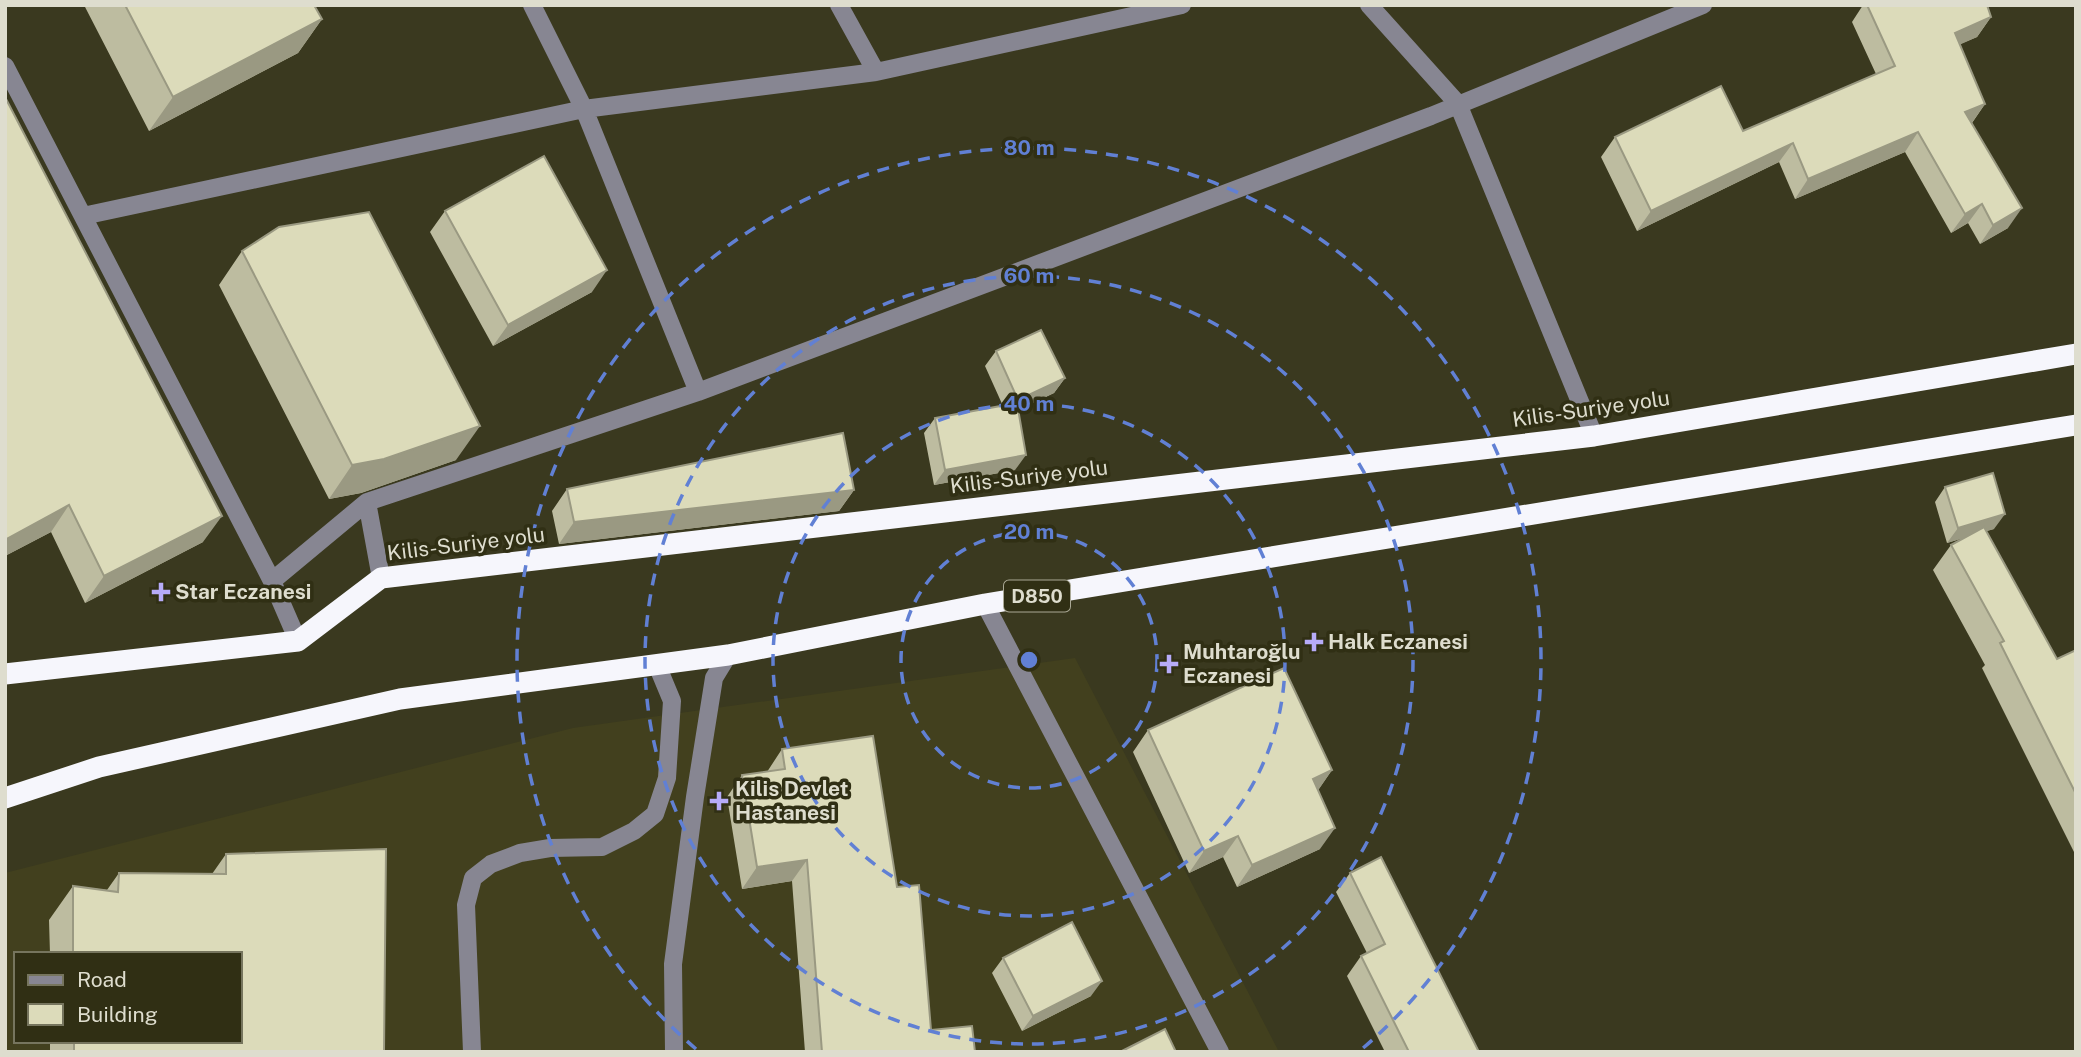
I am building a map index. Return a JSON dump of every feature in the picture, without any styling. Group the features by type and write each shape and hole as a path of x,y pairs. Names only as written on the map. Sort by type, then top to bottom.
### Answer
{"highway":[{"name":"Kilis-Suriye yolu","path":"298,641 381,578 1594,436 2076,354"},
{"name":"D850","path":"5,798 99,767 400,699 728,655 985,604 2076,425"},
{"path":"5,674 298,641"}],"street":[{"path":"532,5 584,109 698,391"},
{"path":"839,5 876,72"},
{"path":"83,216 584,109 876,72 1182,5"},
{"path":"1369,5 1458,104 1594,436"},
{"path":"272,581 367,502 698,391 1458,104 1703,5"},
{"path":"5,65 272,581 298,641"},
{"path":"367,502 381,578"},
{"path":"985,604 1220,1052"},
{"path":"674,1052 673,964 683,876 714,678 728,655"},
{"path":"472,1052 466,905 473,878 491,864 520,853 550,848 602,847 634,831 654,814 667,778 671,701 657,664"}],"shaded area":[{"name":"Kilis Devlet Hastanesi","path":"1075,658 1279,1052 5,1052 5,873 573,728"}],"building":[{"path":"125,5 314,5 322,19 173,97"},
{"path":"1867,5 1987,5 1991,17 1955,33 1985,104 1965,112 2022,208 1993,225 1982,204 1965,214 1918,132 1808,179 1793,143 1651,211 1615,137 1721,86 1743,131 1895,66"},
{"path":"5,97 222,516 104,576 69,505 5,540"},
{"path":"544,156 607,270 508,325 445,211"},
{"path":"369,212 480,426 384,459 352,465 242,251 279,227"},
{"path":"1041,330 1065,378 1018,400 996,351"},
{"path":"1017,403 1026,455 945,470 935,418"},
{"path":"843,433 854,490 574,522 567,489"},
{"path":"1993,473 2005,514 1958,528 1945,487"},
{"path":"1984,527 2057,659 2076,650 2076,794 2000,643 2004,641 1951,545"},
{"path":"1284,668 1332,770 1313,779 1335,828 1252,865 1238,836 1204,851 1148,730"},
{"path":"873,736 897,887 919,885 931,1030 972,1026 975,1052 822,1052 807,860 757,867 742,775 785,769 782,749"},
{"path":"386,849 384,1052 74,1052 74,1043 242,1043 242,952 73,952 73,886 118,892 119,873 226,874 226,854"},
{"path":"1381,857 1479,1052 1409,1052 1361,956 1385,944 1350,873"},
{"path":"1072,922 1102,981 1033,1016 1003,958"},
{"path":"1165,1029 1176,1052 1120,1052"}],"place":[{"name":"Star Eczanesi","path":"161,592"},
{"name":"Halk Eczanesi","path":"1314,642"},
{"name":"Muhtaroğlu Eczanesi","path":"1169,664"},
{"name":"Kilis Devlet Hastanesi","path":"719,801"}]}
